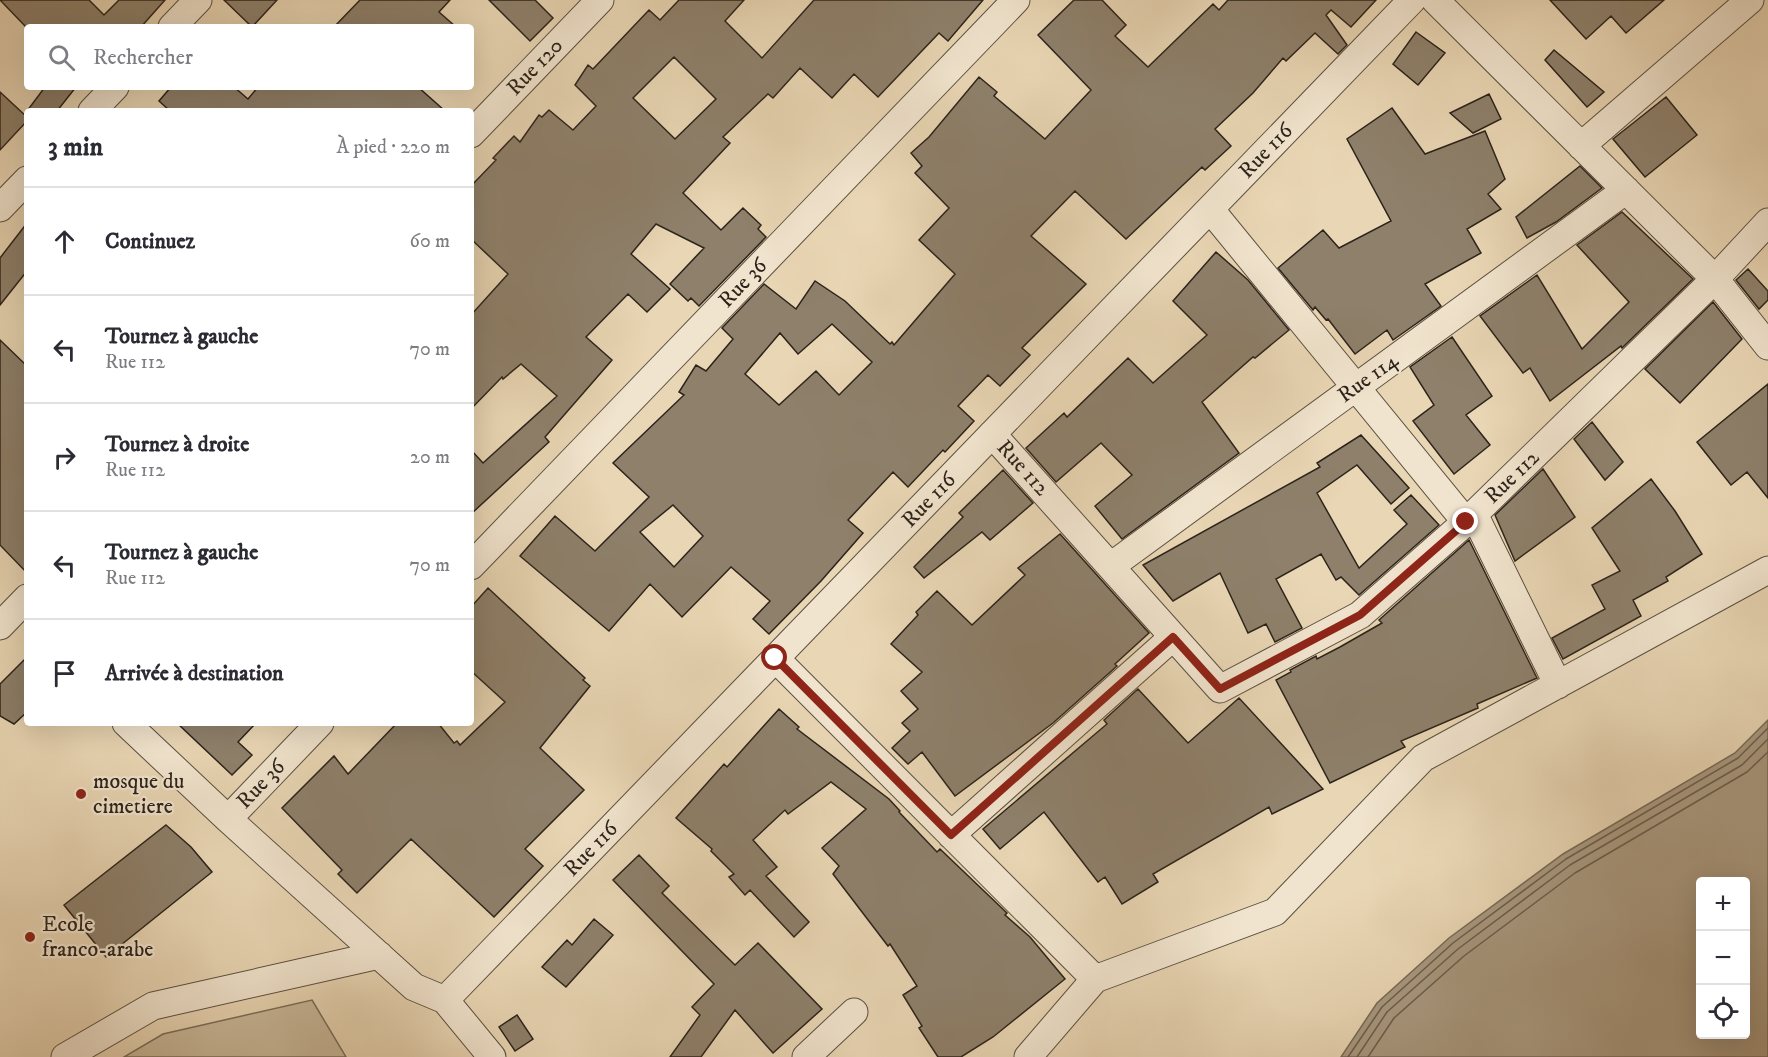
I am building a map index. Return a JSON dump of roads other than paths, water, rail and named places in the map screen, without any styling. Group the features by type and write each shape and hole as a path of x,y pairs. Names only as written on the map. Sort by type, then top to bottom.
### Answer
{"street":[{"path":"175,24 198,0"},
{"name":"Rue 120","path":"474,131 600,0"},
{"name":"Rue 36","path":"474,563 1016,0"},
{"name":"Rue 116","path":"445,1000 1412,0"},
{"path":"1435,0 1715,279 1768,346"},
{"path":"1581,146 1750,0"},
{"path":"95,108 112,90"},
{"path":"0,208 24,183"},
{"name":"Rue 114","path":"1111,566 1626,190"},
{"path":"1210,209 1355,388 1470,518 1558,685"},
{"name":"Rue 112","path":"992,434 1220,689 1360,615 1470,518 1715,279 1768,222"},
{"path":"1028,1057 1095,979 1275,912 1423,758 1768,570"},
{"path":"951,835 1173,637"},
{"path":"775,658 1095,979"},
{"path":"129,726 228,819 414,987 445,1000 492,1057"},
{"name":"Rue 36","path":"228,819 317,726"},
{"path":"65,1057 153,1006 379,956"},
{"path":"806,1057 854,1012"}],"water":[{"path":"1768,720 1768,1057 1341,1057 1377,1003 1449,938 1563,854 1735,753"}],"place":[{"name":"mosque du cimetiere","path":"81,794"},
{"name":"Ecole franco-arabe","path":"30,937"}]}
